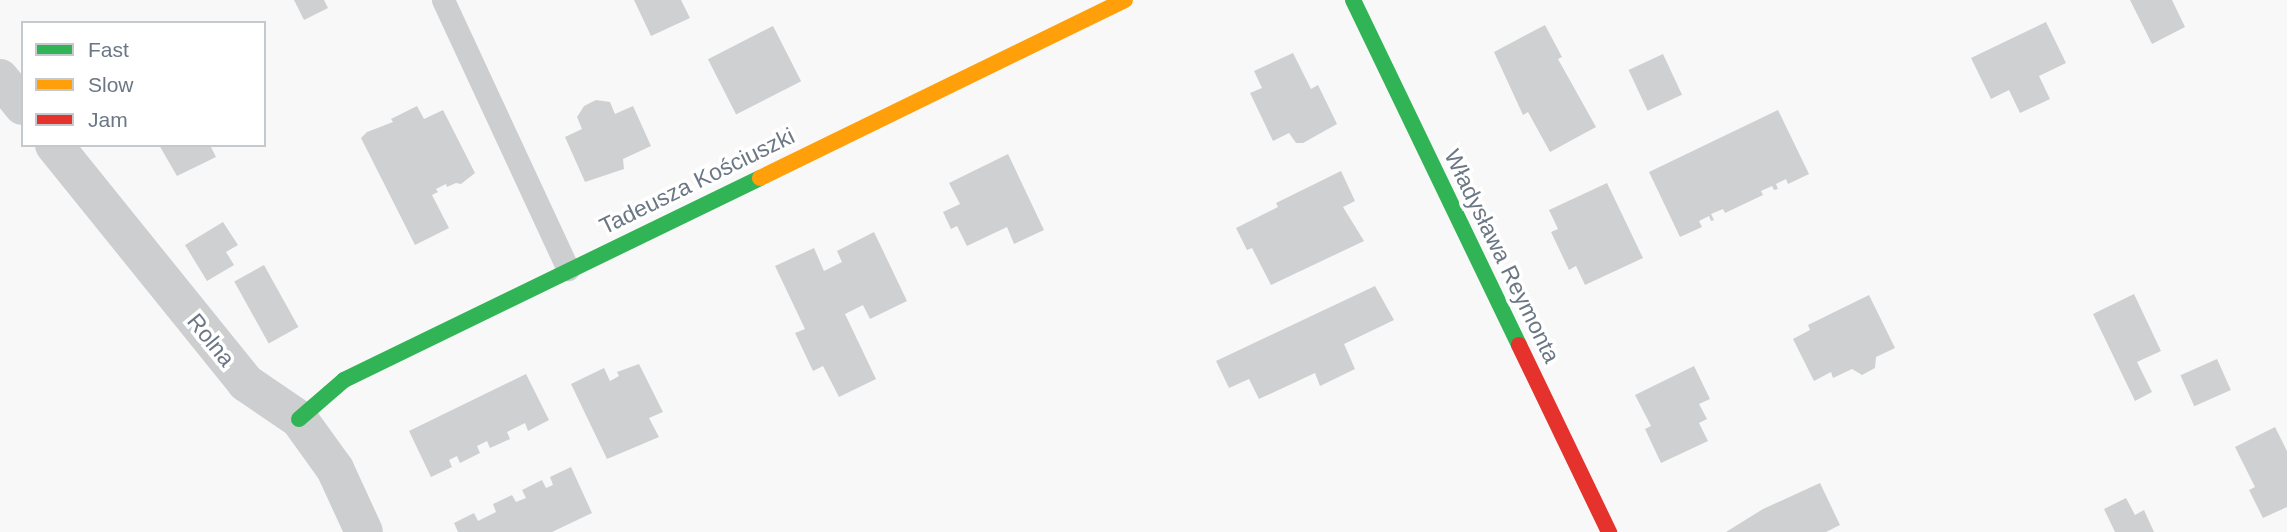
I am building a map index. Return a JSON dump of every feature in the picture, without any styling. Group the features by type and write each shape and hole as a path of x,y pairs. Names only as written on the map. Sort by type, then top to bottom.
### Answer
{"street":[{"name":"Tadeusza Kościuszki","path":"299,419 344,380 1125,0"},
{"name":"Władysława Reymonta","path":"1353,0 1609,532"},
{"path":"0,78 21,104"},
{"name":"Rolna","path":"56,147 246,383 299,419 335,468 364,532"}],"lane":[{"path":"443,0 568,269"}],"building":[{"path":"294,0 324,0 328,8 304,20"},
{"path":"634,0 681,0 690,18 651,36"},
{"path":"2130,0 2172,0 2185,27 2152,44"},
{"path":"2046,22 2066,63 2039,76 2050,99 2020,113 2009,90 1991,99 1971,58"},
{"path":"1545,25 1562,57 1558,59 1596,127 1550,152 1528,112 1523,115 1494,52"},
{"path":"773,26 801,81 736,114 708,59"},
{"path":"1293,53 1311,89 1318,85 1337,124 1303,143 1296,143 1289,133 1273,141 1250,93 1262,88 1254,71"},
{"path":"1663,54 1682,95 1648,111 1629,70"},
{"path":"596,100 610,102 615,114 633,106 651,146 623,159 624,169 585,182 565,137 582,129 577,117 584,106"},
{"path":"417,106 424,119 443,110 475,173 461,184 447,187 446,184 436,189 438,192 432,195 449,228 415,245 361,138 367,132 393,122 391,119"},
{"path":"1778,110 1809,174 1788,184 1786,179 1776,184 1778,189 1774,190 1772,186 1761,191 1763,195 1725,213 1723,209 1711,214 1714,220 1711,221 1709,216 1699,221 1702,227 1680,237 1649,172"},
{"path":"160,147 211,147 216,157 177,176"},
{"path":"1008,154 1044,230 1014,244 1007,227 967,246 957,226 951,229 943,212 960,204 949,183"},
{"path":"1341,171 1355,201 1343,207 1364,241 1271,285 1252,248 1247,250 1236,228 1278,207 1276,203"},
{"path":"1607,183 1643,258 1585,285 1576,266 1569,270 1551,232 1558,229 1549,210"},
{"path":"223,222 238,245 226,252 234,265 207,281 185,245"},
{"path":"874,232 907,301 870,319 863,305 845,314 876,379 839,397 823,366 813,371 795,333 805,329 775,266 814,248 824,271 842,262 837,251"},
{"path":"264,265 298,327 269,344 234,281"},
{"path":"1375,286 1394,320 1344,344 1355,369 1320,386 1315,373 1259,399 1249,379 1229,388 1216,361"},
{"path":"2134,294 2161,351 2137,362 2152,392 2135,401 2093,314"},
{"path":"1869,295 1895,348 1876,357 1875,368 1862,375 1852,369 1833,378 1831,372 1814,381 1793,339 1810,330 1808,325"},
{"path":"2217,359 2231,390 2194,406 2180,375"},
{"path":"639,364 663,412 649,418 659,437 607,459 571,384 604,368 610,381 619,376 617,372"},
{"path":"1694,366 1710,399 1699,404 1707,419 1699,423 1708,441 1661,463 1645,429 1651,426 1635,395"},
{"path":"526,374 549,420 528,431 525,423 507,432 510,439 490,448 487,441 477,446 480,453 460,463 457,456 449,460 452,467 431,477 409,431"},
{"path":"2275,427 2287,451 2287,507 2263,518 2249,490 2255,487 2235,447"},
{"path":"571,467 592,513 552,532 458,532 454,523 474,513 478,521 496,512 493,504 512,495 516,502 526,498 522,490 542,480 546,488 553,485 550,477"},
{"path":"1820,483 1840,525 1826,532 1726,532 1763,509"},
{"path":"2126,498 2135,515 2144,510 2154,532 2115,532 2104,509"}],"traffic: fast":[{"path":"1353,0 1519,345"},
{"path":"299,419 344,380 760,178"}],"traffic: slow":[{"path":"760,178 1125,0"}],"traffic: jam":[{"path":"1519,345 1609,532"}]}
